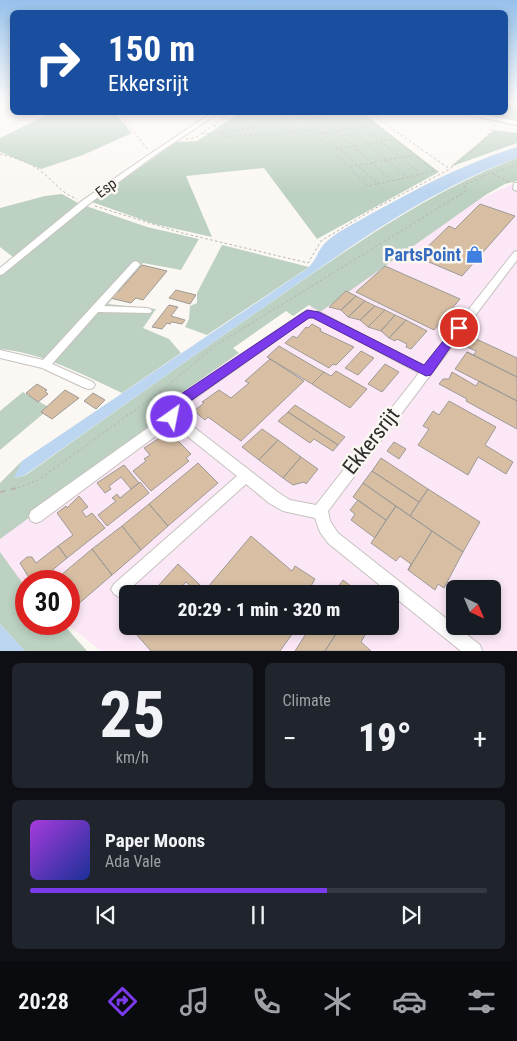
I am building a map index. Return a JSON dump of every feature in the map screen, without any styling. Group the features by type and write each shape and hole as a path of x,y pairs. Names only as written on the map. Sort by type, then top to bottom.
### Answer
{"street":[{"name":"Esp","path":"0,272 86,202 187,132"},
{"name":"Ekkersrijt","path":"320,512 322,506 364,449 517,254"},
{"path":"45,365 136,264"},
{"path":"97,309 147,311"},
{"path":"36,516 173,411 307,314 316,314 426,372"},
{"path":"0,354 45,365 89,384"},
{"path":"173,411 246,476 274,498 288,506 320,512 323,526 332,538 474,651"},
{"path":"123,585 246,476"}],"path":[{"path":"134,132 152,155"},
{"path":"173,141 195,138 202,133 220,132"},
{"path":"222,132 224,137 293,132"},
{"path":"315,134 326,132"},
{"path":"338,132 392,181"},
{"path":"353,132 408,178"},
{"path":"369,132 421,174"},
{"path":"315,134 368,186 436,171 385,132"},
{"path":"398,132 450,168"},
{"path":"0,154 37,168 44,173 60,192 105,210 182,232 308,263 321,241 372,210 450,168 482,143 492,132"},
{"path":"322,133 378,184"},
{"path":"331,150 394,139"},
{"path":"349,167 416,155"},
{"path":"0,492 13,490 38,480 160,392 216,346 466,191 464,185 517,165"},
{"path":"491,174 517,186"},
{"path":"160,392 173,411"}],"shaded area":[{"path":"517,182 517,651 101,651 80,634 80,570 15,570 15,581 0,569 0,536 213,371 471,203"}],"green space":[{"path":"11,132 132,133 83,155 41,169 0,152 0,138"},
{"path":"210,132 388,132 439,172 317,239 264,168 186,176 212,237 154,224 92,202 176,142 197,141"},
{"path":"491,132 517,133 517,143 450,167"},
{"path":"517,158 517,181 505,184 487,194 320,312 309,305 293,316 286,311 233,348 239,353 157,410 163,420 0,539 0,483 22,461 15,478 26,475 361,241 452,187"},
{"path":"62,194 78,203 13,257 0,247 0,208 45,196"},
{"path":"86,206 147,227 199,239 181,270 143,263 108,304 156,309 143,328 169,339 181,353 122,393 78,372 47,360 16,351 0,349 0,275 13,262"},
{"path":"222,245 309,267 207,335 185,327 189,319 190,306 197,303 197,293"},
{"path":"23,392 50,408 0,450 0,411"},
{"path":"0,552 15,573 15,635 73,635 87,651 25,651 0,624"}],"water":[{"path":"517,147 517,158 450,187 387,223 326,263 25,475 14,478 22,461 308,268 323,246 347,227 442,177"},
{"path":"0,624 25,651 0,651"}],"building":[{"path":"480,204 515,216 462,276 417,257 449,226 455,229"},
{"path":"142,265 167,271 143,300 136,298 131,303 110,298 116,291 118,292"},
{"path":"385,266 460,299 434,330 356,292"},
{"path":"176,290 196,295 190,304 169,298"},
{"path":"346,291 356,296 341,310 329,307"},
{"path":"356,296 365,301 348,317 341,310"},
{"path":"365,301 375,306 360,320 348,317"},
{"path":"169,305 178,307 171,316 185,320 182,324 167,323 162,329 152,327"},
{"path":"375,306 385,310 368,327 360,320"},
{"path":"385,310 395,315 381,331 368,327"},
{"path":"395,315 406,320 389,338 381,331"},
{"path":"406,320 427,331 411,349 406,347 407,344 397,339 395,341 389,338"},
{"path":"312,324 321,329 320,331 354,347 336,365 333,364 329,368 285,343 293,336 297,338 306,327 308,328"},
{"path":"472,337 517,358 517,377 467,352 474,355 476,351 465,346"},
{"path":"279,346 324,372 312,384 267,357"},
{"path":"361,351 374,358 358,375 345,368"},
{"path":"467,352 517,377 517,401 455,369"},
{"path":"270,359 304,381 241,441 208,417 205,420 194,411 204,403 202,402 219,390 231,398 249,383 245,381"},
{"path":"385,364 399,372 382,392 368,384"},
{"path":"336,371 367,389 350,408 312,384 324,372 331,376"},
{"path":"452,372 476,386 479,381 517,401 517,429 439,384 443,379 449,379"},
{"path":"37,384 47,390 45,391 48,394 38,402 26,393"},
{"path":"65,390 79,398 52,419 41,412"},
{"path":"93,393 105,400 96,409 84,401"},
{"path":"449,401 496,427 485,445 513,462 506,474 478,457 468,475 418,445 429,429 423,426 433,411 439,415"},
{"path":"295,405 345,437 338,445 288,412"},
{"path":"288,412 338,445 333,451 314,439 310,443 278,421"},
{"path":"262,429 278,440 259,460 242,447"},
{"path":"169,432 191,454 186,458 189,461 151,491 133,471 146,461 144,459 150,455 144,448"},
{"path":"278,440 301,457 283,478 259,460"},
{"path":"394,442 406,449 399,459 387,451"},
{"path":"301,457 318,469 306,484 304,482 293,485 283,478"},
{"path":"381,458 428,489 419,502 372,471"},
{"path":"198,463 218,483 168,526 149,504"},
{"path":"124,465 139,483 131,489 121,477 109,486 111,489 105,493 97,483"},
{"path":"372,471 419,502 410,516 363,483"},
{"path":"140,482 149,493 107,526 98,515 116,501 112,498 117,494 120,498"},
{"path":"363,483 396,506 386,520 353,497"},
{"path":"428,489 480,522 463,552 410,516"},
{"path":"79,496 88,507 82,511 86,517 92,513 105,528 67,558 58,546 73,535 57,513 66,506 67,508"},
{"path":"358,500 386,520 375,538 351,520 355,514 350,510"},
{"path":"149,504 168,526 141,550 122,526"},
{"path":"396,506 432,531 408,570 411,564 400,556 396,561 371,543"},
{"path":"122,526 141,550 112,575 92,549"},
{"path":"432,531 463,552 448,580 446,580 444,588 438,584 435,590 408,570"},
{"path":"251,536 292,571 295,566 315,579 312,585 210,585"},
{"path":"58,546 67,558 52,570 24,570 20,563 27,557 32,557 36,563"},
{"path":"92,549 112,575 80,603 80,570 67,570"},
{"path":"178,564 200,585 189,585 186,582 183,585 159,585"},
{"path":"343,580 349,585 339,585"},
{"path":"137,635 292,635 280,651 151,651"},
{"path":"305,635 335,635 325,651 295,651"},
{"path":"335,635 365,635 361,642 371,651 325,651"}],"place":[{"name":"PartsPoint","path":"475,254"}],"route":[{"path":"172,417 171,409 174,406 307,314 316,314 426,372 459,328"}]}
